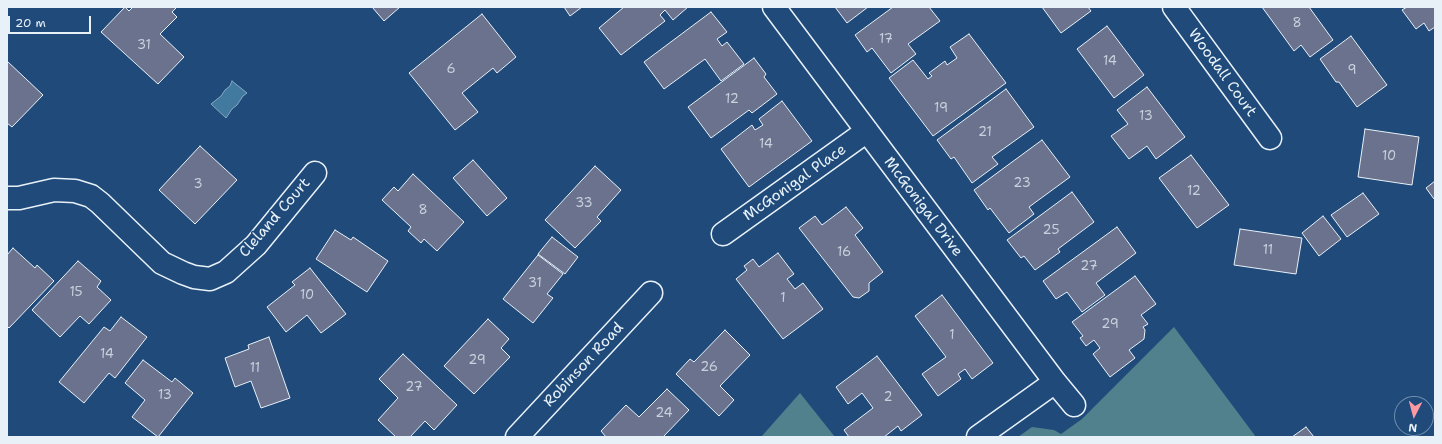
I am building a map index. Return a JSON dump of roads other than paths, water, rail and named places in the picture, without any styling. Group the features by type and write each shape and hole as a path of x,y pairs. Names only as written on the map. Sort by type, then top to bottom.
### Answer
{"street":[{"name":"McGonigal Drive","path":"774,7 1055,382 1074,405"},
{"name":"Woodall Court","path":"1174,7 1270,138"},
{"name":"McGonigal Place","path":"723,234 867,131"},
{"name":"Cleland Court","path":"7,198 19,198 54,190 75,191 91,196 100,202 162,263 194,277 210,279 226,272 256,245 315,173"},
{"name":"Robinson Road","path":"517,437 651,293"},
{"path":"978,437 1055,382"}],"water":[{"path":"232,81 247,93 226,118 211,104 221,96 230,86"}]}
